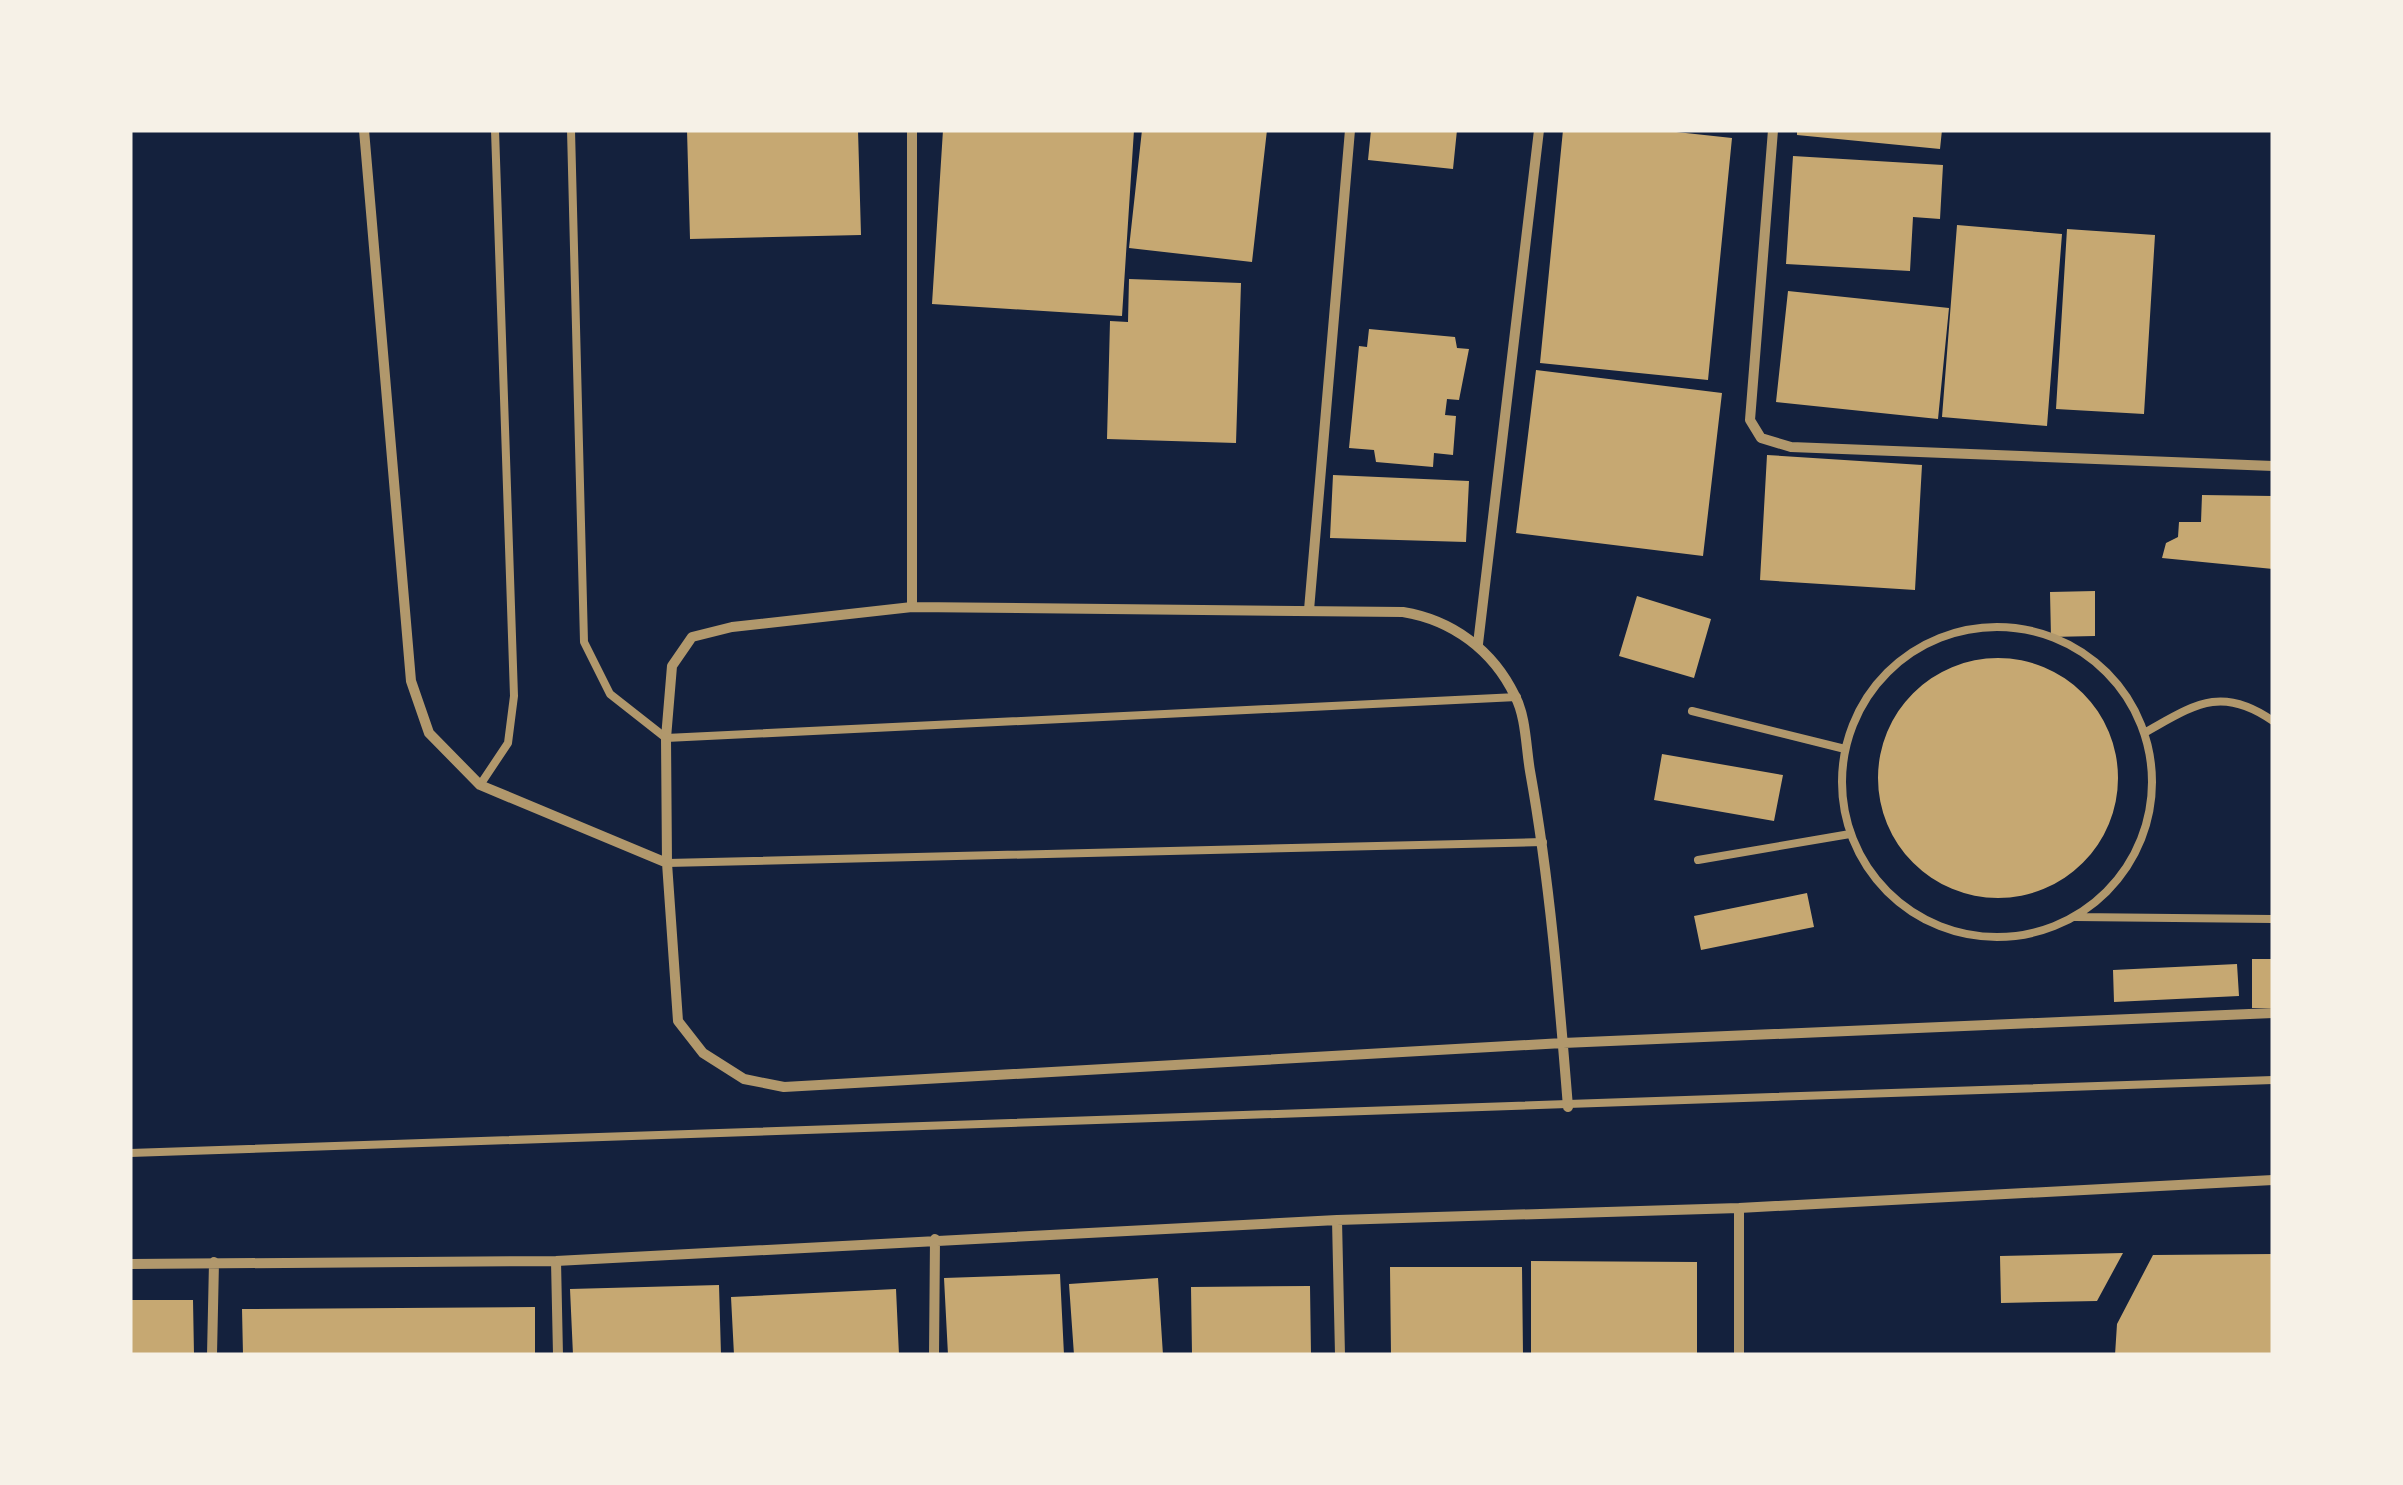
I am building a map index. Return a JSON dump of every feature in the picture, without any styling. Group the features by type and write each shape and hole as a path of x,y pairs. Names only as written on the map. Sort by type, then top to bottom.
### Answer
{"street":[{"path":"364,130 411,682 428,733 480,786 667,862"},
{"path":"912,130 912,608"},
{"path":"1309,610 1350,130"},
{"path":"1478,644 1539,130"},
{"path":"1773,130 1750,420 1762,438 1790,447 2273,466"},
{"path":"1568,1107 1563,1044 1543,842 1516,697 1478,644 1430,616 1309,610 912,608 732,627 692,637 672,666 666,738 667,862 678,1021 703,1053 744,1079 784,1088 1563,1044 2273,1013"},
{"path":"130,1264 556,1261 1336,1220 1739,1208 2273,1180"},
{"path":"1739,1208 1739,1355"},
{"path":"1336,1220 1340,1355"},
{"path":"934,1239 934,1355"},
{"path":"556,1261 558,1355"},
{"path":"212,1355 214,1262"}],"lane":[{"path":"480,786 508,743 514,696 495,130"},
{"path":"571,130 584,642 610,694 666,738 1516,697"},
{"path":"2075,916 2120,877 2147,822 2151,762 2144,734 2113,680 2090,659 2034,632 1988,628 1942,637 1890,669 1854,719 1844,749 1842,791 1850,834 1862,861 1903,906 1958,932 2018,936 2075,916 2273,920"},
{"path":"2144,734 2212,700 2234,701 2273,721"},
{"path":"1692,710 1844,749"},
{"path":"1698,860 1850,834"},
{"path":"667,862 1543,842"},
{"path":"130,1153 2273,1080"}],"building":[{"path":"687,130 858,130 861,235 690,239"},
{"path":"943,130 1134,130 1122,316 932,304"},
{"path":"1142,130 1267,130 1252,262 1129,248"},
{"path":"1371,130 1457,130 1453,169 1368,160"},
{"path":"1563,130 1658,130 1732,138 1708,380 1540,363"},
{"path":"1797,130 1942,130 1940,149 1797,135"},
{"path":"1793,156 1943,165 1940,219 1913,217 1910,271 1786,264"},
{"path":"1957,225 2062,234 2047,426 1942,417"},
{"path":"2067,229 2155,235 2144,414 2056,409"},
{"path":"1129,279 1241,283 1236,443 1107,439 1110,321 1128,322"},
{"path":"1788,291 1949,308 1938,419 1776,402"},
{"path":"1369,329 1455,337 1457,348 1469,349 1459,400 1447,399 1445,415 1456,416 1453,455 1434,453 1433,467 1376,462 1374,450 1349,448 1359,346 1367,347"},
{"path":"1536,370 1722,393 1703,556 1516,533"},
{"path":"1767,455 1922,465 1915,590 1760,580"},
{"path":"1333,475 1469,481 1466,542 1330,538"},
{"path":"2202,495 2273,496 2273,569 2162,558 2166,543 2178,537 2179,522 2201,522"},
{"path":"2095,591 2095,636 2051,637 2050,592"},
{"path":"1637,596 1711,619 1694,678 1619,656"},
{"path":"1998,658 2044,667 2083,693 2109,732 2118,778 2109,824 2083,863 2044,889 1998,898 1952,889 1913,863 1887,824 1878,778 1887,732 1913,693 1952,667"},
{"path":"1662,754 1783,775 1774,821 1654,800"},
{"path":"1807,893 1814,927 1701,950 1694,916"},
{"path":"2252,959 2273,959 2273,1008 2252,1008"},
{"path":"2237,964 2239,996 2114,1002 2113,970"},
{"path":"2123,1253 2097,1301 2001,1303 2000,1256"},
{"path":"2273,1254 2273,1355 2115,1355 2117,1324 2153,1255"},
{"path":"1531,1261 1697,1262 1697,1355 1531,1355"},
{"path":"1390,1267 1522,1267 1523,1355 1391,1355"},
{"path":"1060,1274 1064,1355 948,1355 944,1278"},
{"path":"1158,1278 1163,1355 1074,1355 1069,1284"},
{"path":"719,1285 721,1355 573,1355 570,1289"},
{"path":"1310,1286 1311,1355 1192,1355 1191,1287"},
{"path":"896,1289 899,1355 734,1355 731,1297"},
{"path":"130,1300 193,1300 194,1355 130,1355"},
{"path":"535,1307 535,1355 243,1355 242,1309"}]}
